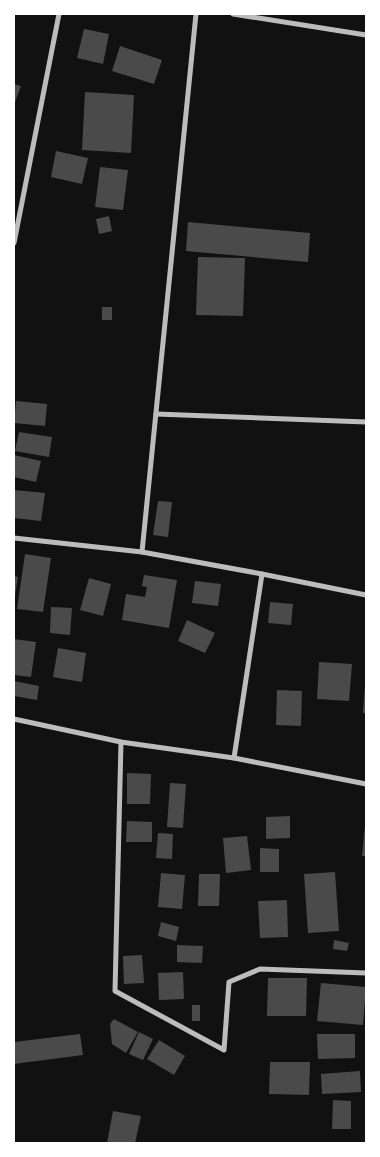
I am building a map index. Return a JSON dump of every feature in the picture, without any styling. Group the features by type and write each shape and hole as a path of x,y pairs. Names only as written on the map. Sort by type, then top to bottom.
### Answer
{"street":[{"path":"14,243 59,14"},
{"path":"142,552 196,14"},
{"path":"233,14 366,35"},
{"path":"156,414 366,422"},
{"path":"14,538 142,552 366,595"},
{"path":"234,758 262,574"},
{"path":"14,719 120,742 234,758 366,784"},
{"path":"120,742 115,992 224,1050 229,982 260,969 366,973"}],"building":[{"path":"84,29 109,34 103,64 77,58"},
{"path":"120,46 162,60 154,84 112,71"},
{"path":"14,84 21,86 14,105"},
{"path":"85,92 134,95 131,153 82,150"},
{"path":"56,151 88,158 82,184 51,177"},
{"path":"100,167 128,170 123,210 95,207"},
{"path":"109,216 112,231 99,234 96,219"},
{"path":"188,222 310,233 308,262 186,251"},
{"path":"198,257 245,258 243,316 196,315"},
{"path":"102,307 112,307 112,320 102,320"},
{"path":"16,401 47,404 45,426 14,423"},
{"path":"19,432 52,437 49,457 15,451"},
{"path":"14,455 41,461 36,482 14,477"},
{"path":"14,490 45,493 41,521 14,518"},
{"path":"158,501 172,502 168,537 153,535"},
{"path":"25,554 51,558 43,612 17,609"},
{"path":"144,575 177,580 169,628 122,620 126,594 145,597 147,587 142,586"},
{"path":"14,576 18,577 15,595 14,595"},
{"path":"89,578 111,584 103,616 80,610"},
{"path":"195,581 221,584 218,606 192,603"},
{"path":"270,602 293,604 291,625 268,623"},
{"path":"51,607 72,608 70,635 50,633"},
{"path":"187,620 215,633 205,653 178,641"},
{"path":"14,639 36,642 31,677 14,675"},
{"path":"58,648 86,653 82,682 53,677"},
{"path":"319,662 352,664 349,701 317,699"},
{"path":"14,681 39,686 37,700 14,696"},
{"path":"365,684 366,713 363,713"},
{"path":"277,690 302,691 301,726 276,725"},
{"path":"127,773 151,774 150,804 127,804"},
{"path":"170,783 186,784 183,828 167,827"},
{"path":"290,816 290,838 266,839 266,817"},
{"path":"127,821 152,822 152,842 126,842"},
{"path":"365,826 366,856 362,856"},
{"path":"158,833 173,834 172,859 156,858"},
{"path":"247,836 251,870 226,873 223,838"},
{"path":"260,848 279,849 279,872 260,872"},
{"path":"335,872 339,931 308,933 304,874"},
{"path":"161,873 185,875 182,909 158,907"},
{"path":"199,874 220,874 219,906 198,906"},
{"path":"287,900 288,937 260,938 258,901"},
{"path":"161,922 179,927 176,941 158,936"},
{"path":"334,940 349,943 347,951 333,949"},
{"path":"177,945 203,946 202,963 177,962"},
{"path":"142,955 144,983 124,984 123,956"},
{"path":"183,972 184,999 159,1000 158,973"},
{"path":"268,978 307,978 306,1016 267,1016"},
{"path":"321,983 366,987 363,1025 317,1021"},
{"path":"192,1005 200,1005 200,1021 192,1021"},
{"path":"114,1019 138,1032 126,1053 112,1044 110,1024"},
{"path":"139,1032 153,1039 143,1060 129,1054"},
{"path":"80,1034 83,1055 14,1064 14,1042"},
{"path":"317,1034 355,1034 355,1058 318,1059"},
{"path":"159,1040 185,1056 174,1075 147,1059"},
{"path":"270,1062 310,1062 309,1095 269,1094"},
{"path":"360,1071 361,1092 322,1094 321,1074"},
{"path":"333,1100 351,1101 351,1129 332,1129"},
{"path":"113,1111 141,1116 135,1143 107,1143"}]}
